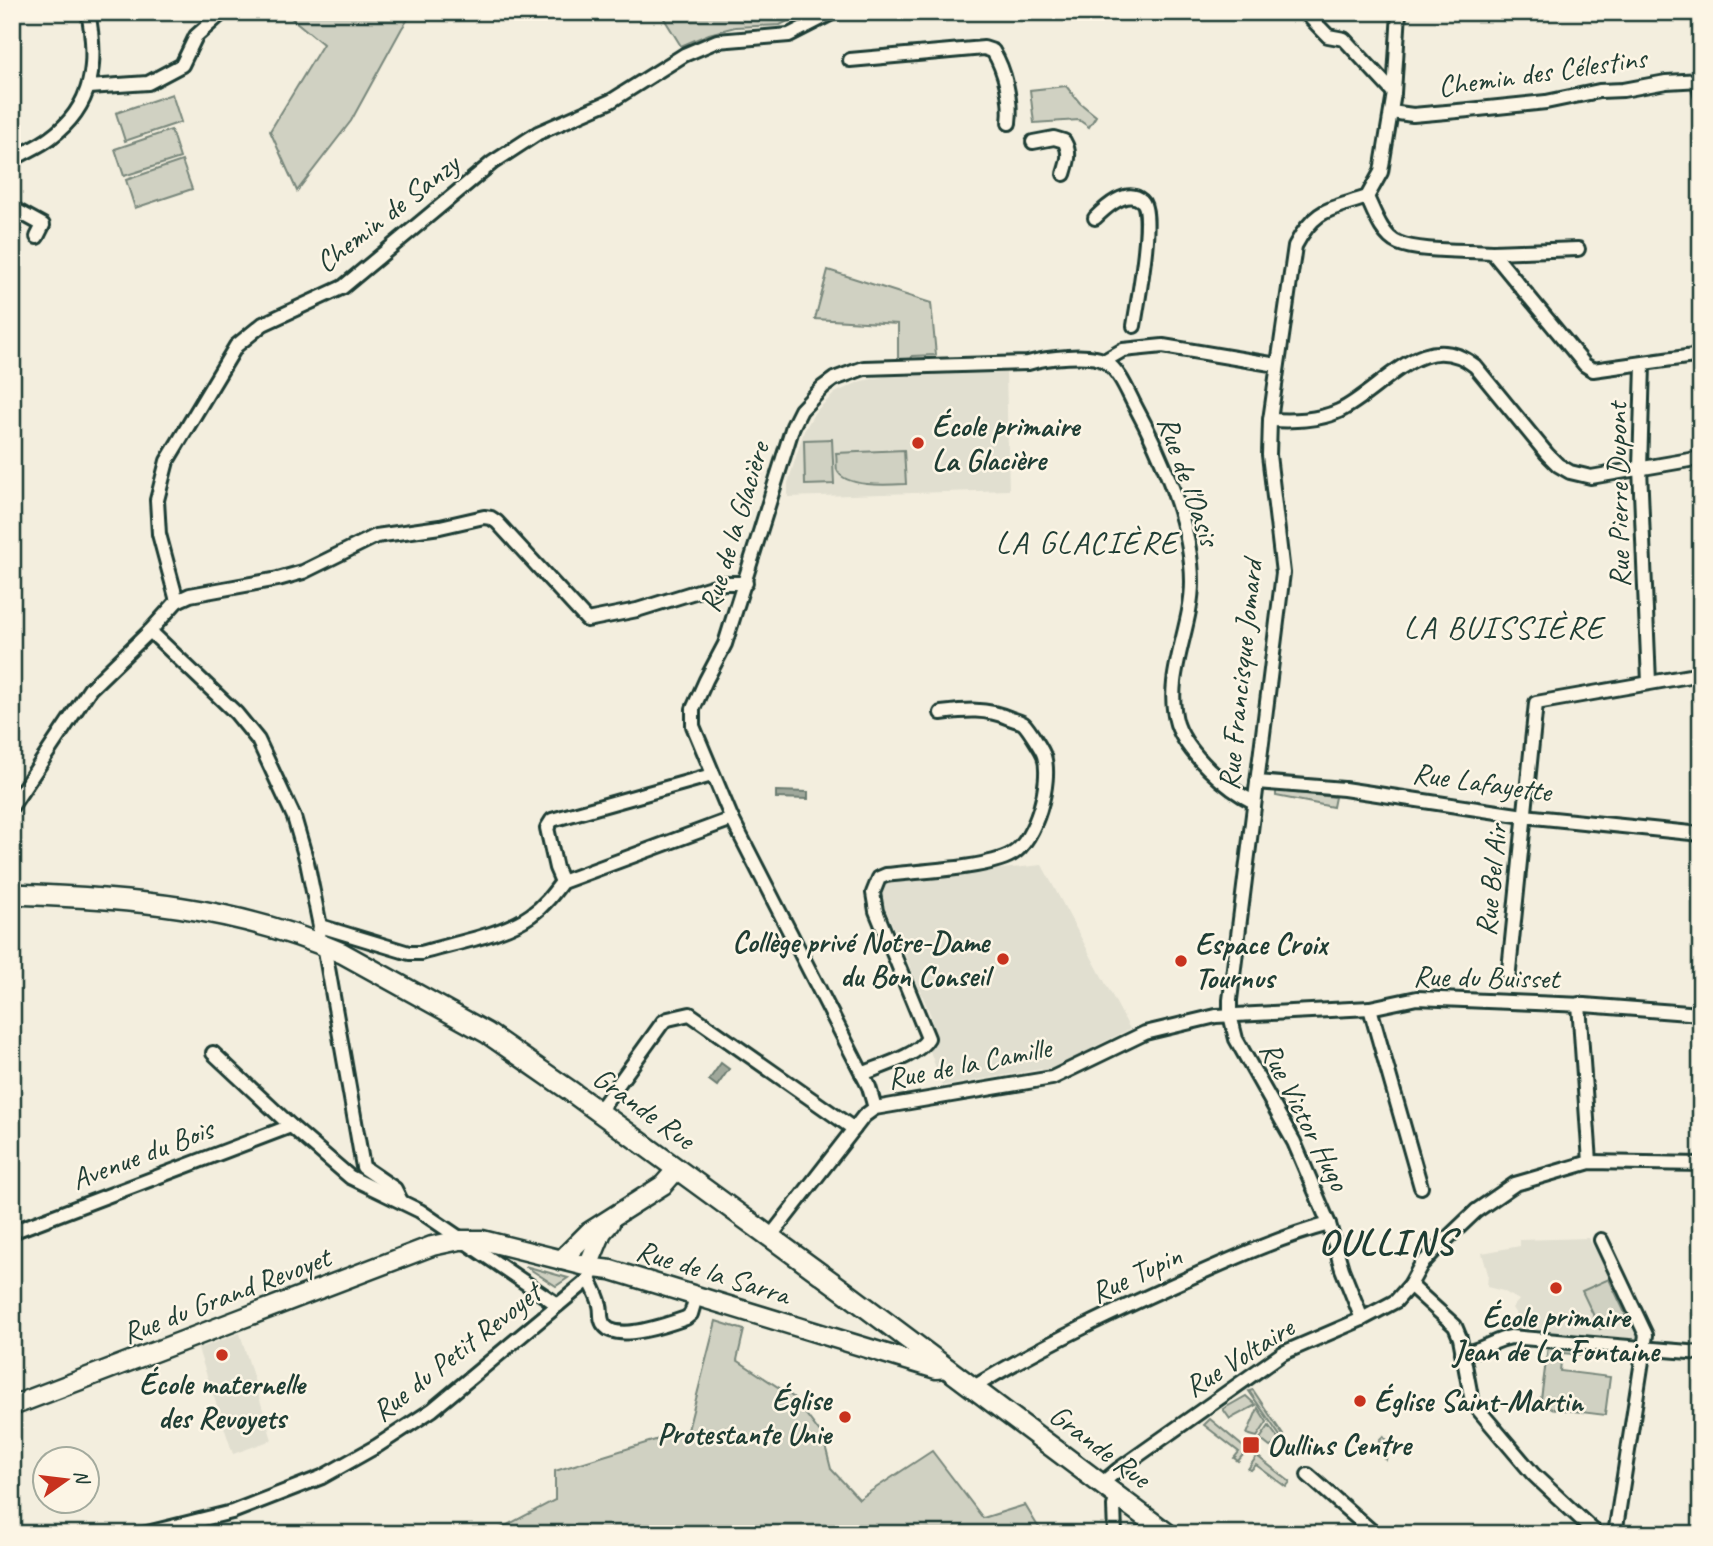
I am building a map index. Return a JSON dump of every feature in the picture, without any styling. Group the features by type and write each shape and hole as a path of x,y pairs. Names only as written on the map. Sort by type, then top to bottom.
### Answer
{"main road":[{"name":"Grande Rue","path":"12,894 107,897 166,903 225,914 319,938 487,1033 770,1237 1168,1534"}],"street":[{"path":"12,160 50,138 77,113 89,87 92,71 93,37 88,12"},
{"path":"89,87 148,83 182,65 196,36 223,12"},
{"name":"Chemin de Sanzy","path":"177,601 159,534 157,500 167,461 236,346 263,324 343,287 492,163 538,133 611,101 684,55 717,41 789,35 834,12"},
{"path":"1305,12 1328,36 1344,39 1394,93"},
{"path":"1399,12 1394,93 1381,172 1367,197 1380,225 1396,243 1418,247 1492,252 1578,248"},
{"path":"850,60 984,48 993,51 999,61 1011,110 1009,123"},
{"path":"1700,80 1701,94"},
{"name":"Chemin des Célestins","path":"1391,112 1413,115 1469,110 1546,102 1599,91 1623,90 1666,82 1700,80"},
{"path":"1033,142 1054,138 1064,141 1069,150 1064,174"},
{"path":"1095,218 1109,205 1132,196 1142,201 1147,208 1147,236 1134,326"},
{"name":"Rue Francisque Jomard","path":"1230,1015 1234,954 1283,573 1269,455 1269,420 1295,246 1305,227 1320,212 1367,197"},
{"path":"12,208 43,225 37,237"},
{"path":"1492,252 1585,365 1593,370 1643,365"},
{"name":"Rue de la Glacière","path":"875,1108 872,1094 732,819 694,726 693,709 725,645 793,426 807,402 834,379 864,368 1028,363 1052,359 1090,358 1104,361 1123,350 1163,346 1277,365"},
{"path":"1269,420 1301,421 1339,411 1412,361 1434,352 1443,352 1462,357 1475,366 1547,454 1564,468 1580,475 1591,477 1701,458"},
{"name":"Rue Pierre Dupont","path":"1649,682 1640,468 1643,365 1701,355"},
{"name":"Rue de l'Oasis","path":"1104,361 1122,381 1157,446 1188,542 1192,582 1188,624 1174,685 1177,723 1188,747 1227,785 1254,802"},
{"path":"12,806 90,689 177,601 190,595 303,572 376,536 440,527 484,517 497,522 587,620 637,610 724,583 746,583"},
{"path":"150,631 236,713 258,740 294,817 307,862 363,1167 394,1189 401,1201"},
{"path":"1649,682 1701,674"},
{"name":"Rue Bel Air","path":"1508,979 1536,703 1649,682"},
{"name":"Rue de la Camille","path":"861,1073 915,1051 924,1045 928,1038 876,911 873,893 879,878 994,862 1015,852 1029,838 1041,805 1045,780 1044,756 1024,724 1000,714 976,709 941,713"},
{"path":"562,882 556,869 547,828 552,820 712,775"},
{"name":"Rue Lafayette","path":"1257,782 1344,789 1524,816 1701,834"},
{"path":"319,938 421,953 512,926 531,915 562,882 732,819"},
{"name":"Rue du Buisset","path":"1230,1015 1370,1008 1417,998 1579,1004 1701,1014"},
{"path":"1579,1004 1590,1162"},
{"path":"1370,1008 1420,1187"},
{"path":"598,1111 663,1022 668,1018 691,1014 854,1129"},
{"name":"Rue de la Camille","path":"770,1237 854,1129 875,1108 1052,1077 1145,1033 1195,1020 1230,1015"},
{"name":"Rue Victor Hugo","path":"1230,1015 1236,1039 1294,1142 1329,1224 1342,1269 1362,1319"},
{"path":"213,1053 291,1126 351,1177 420,1211 558,1305"},
{"name":"Avenue du Bois","path":"12,1232 291,1126"},
{"name":"Rue Voltaire","path":"1109,1490 1119,1469 1283,1353 1362,1319 1396,1301 1428,1257 1476,1211 1515,1184 1590,1162 1701,1164"},
{"path":"561,1259 589,1232 663,1185 677,1169"},
{"path":"617,1215 602,1232 590,1271 605,1327 617,1332 638,1332 686,1318 691,1314 696,1297"},
{"name":"Rue Tupin","path":"972,1388 1061,1339 1151,1295 1270,1243 1303,1230 1329,1224"},
{"name":"Rue de la Sarra","path":"460,1240 482,1240 561,1259 590,1271 611,1270 936,1369 947,1368"},
{"name":"Rue du Grand Revoyet","path":"12,1406 432,1247 460,1240"},
{"path":"1601,1240 1646,1335 1615,1534"},
{"name":"Rue du Petit Revoyet","path":"143,1534 232,1512 333,1471 377,1446 432,1410 558,1305 590,1271"},
{"path":"1410,1285 1455,1326 1460,1338 1472,1402 1533,1474 1597,1534"},
{"path":"1462,1353 1476,1353 1497,1339 1511,1337 1701,1353"},
{"path":"1308,1475 1375,1534"},
{"path":"1109,1490 1114,1506 1115,1534"}],"shaded area":[{"path":"284,12 413,12 351,121 297,191 270,131 323,44"},
{"path":"660,12 806,12 780,25 735,27 681,46"},
{"path":"1066,86 1080,103 1096,116 1089,127 1079,120 1034,123 1030,90"},
{"path":"172,94 181,122 125,141 116,113"},
{"path":"171,130 180,158 124,176 115,149"},
{"path":"182,161 192,189 135,208 126,180"},
{"path":"828,270 931,303 936,355 912,356 911,362 898,362 898,324 815,319"},
{"path":"1006,372 1009,490 788,497 788,483 804,431 815,412 835,393 861,381 892,375"},
{"path":"832,439 834,484 805,485 804,440"},
{"path":"904,450 906,484 857,483 841,476 837,470 836,453"},
{"path":"776,791 808,792 808,799 776,798"},
{"path":"1276,791 1335,797 1333,807 1276,796"},
{"path":"1042,865 1130,1029 1092,1048 1092,1051 1043,1072 1042,1069 942,1086 930,1051 933,1032 931,1016 878,891 884,881"},
{"path":"721,1063 729,1069 717,1086 709,1080"},
{"name":"École primaire Jean de La Fontaine","path":"1588,1238 1610,1273 1640,1339 1516,1330 1511,1321 1518,1317 1512,1308 1519,1300 1503,1291 1487,1287 1488,1274 1482,1253 1520,1246 1520,1240"},
{"path":"525,1266 568,1278 556,1286"},
{"path":"1609,1279 1626,1315 1600,1329 1582,1291"},
{"path":"716,1321 744,1330 737,1360 793,1397 823,1437 831,1469 859,1499 932,1451 983,1518 1025,1505 1046,1534 836,1534 831,1527 821,1534 490,1534 555,1500 555,1471 688,1430"},
{"path":"240,1333 272,1440 233,1454 198,1349"},
{"path":"1548,1346 1585,1351 1584,1355 1562,1353 1560,1371 1610,1377 1605,1415 1540,1407"},
{"path":"1253,1390 1285,1438 1282,1439 1249,1391"},
{"path":"1246,1396 1256,1405 1230,1419 1223,1409"},
{"path":"1258,1408 1267,1422 1257,1437 1247,1434"},
{"path":"1210,1419 1247,1450 1238,1461 1234,1458 1239,1452 1204,1425"},
{"path":"1269,1426 1280,1441 1270,1447 1260,1439"},
{"path":"1383,1436 1388,1444 1386,1460 1375,1452"},
{"path":"1257,1456 1290,1482 1286,1487 1256,1465 1251,1470 1248,1469"}],"place":[{"name":"École primaire La Glacière","path":"918,443"},
{"name":"Collège privé Notre-Dame du Bon Conseil","path":"1003,959"},
{"name":"Espace Croix Tournus","path":"1181,961"},
{"name":"École primaire Jean de La Fontaine","path":"1556,1288"},
{"name":"École maternelle des Revoyets","path":"222,1355"},
{"name":"Église Saint-Martin","path":"1360,1401"},
{"name":"Église Protestante Unie","path":"845,1417"},
{"name":"Oullins Centre","path":"1251,1445"}],"district":[{"name":"LA GLACIÈRE","path":"1087,542"},
{"name":"LA BUISSIÈRE","path":"1504,627"},
{"name":"OULLINS","path":"1387,1241"}]}
